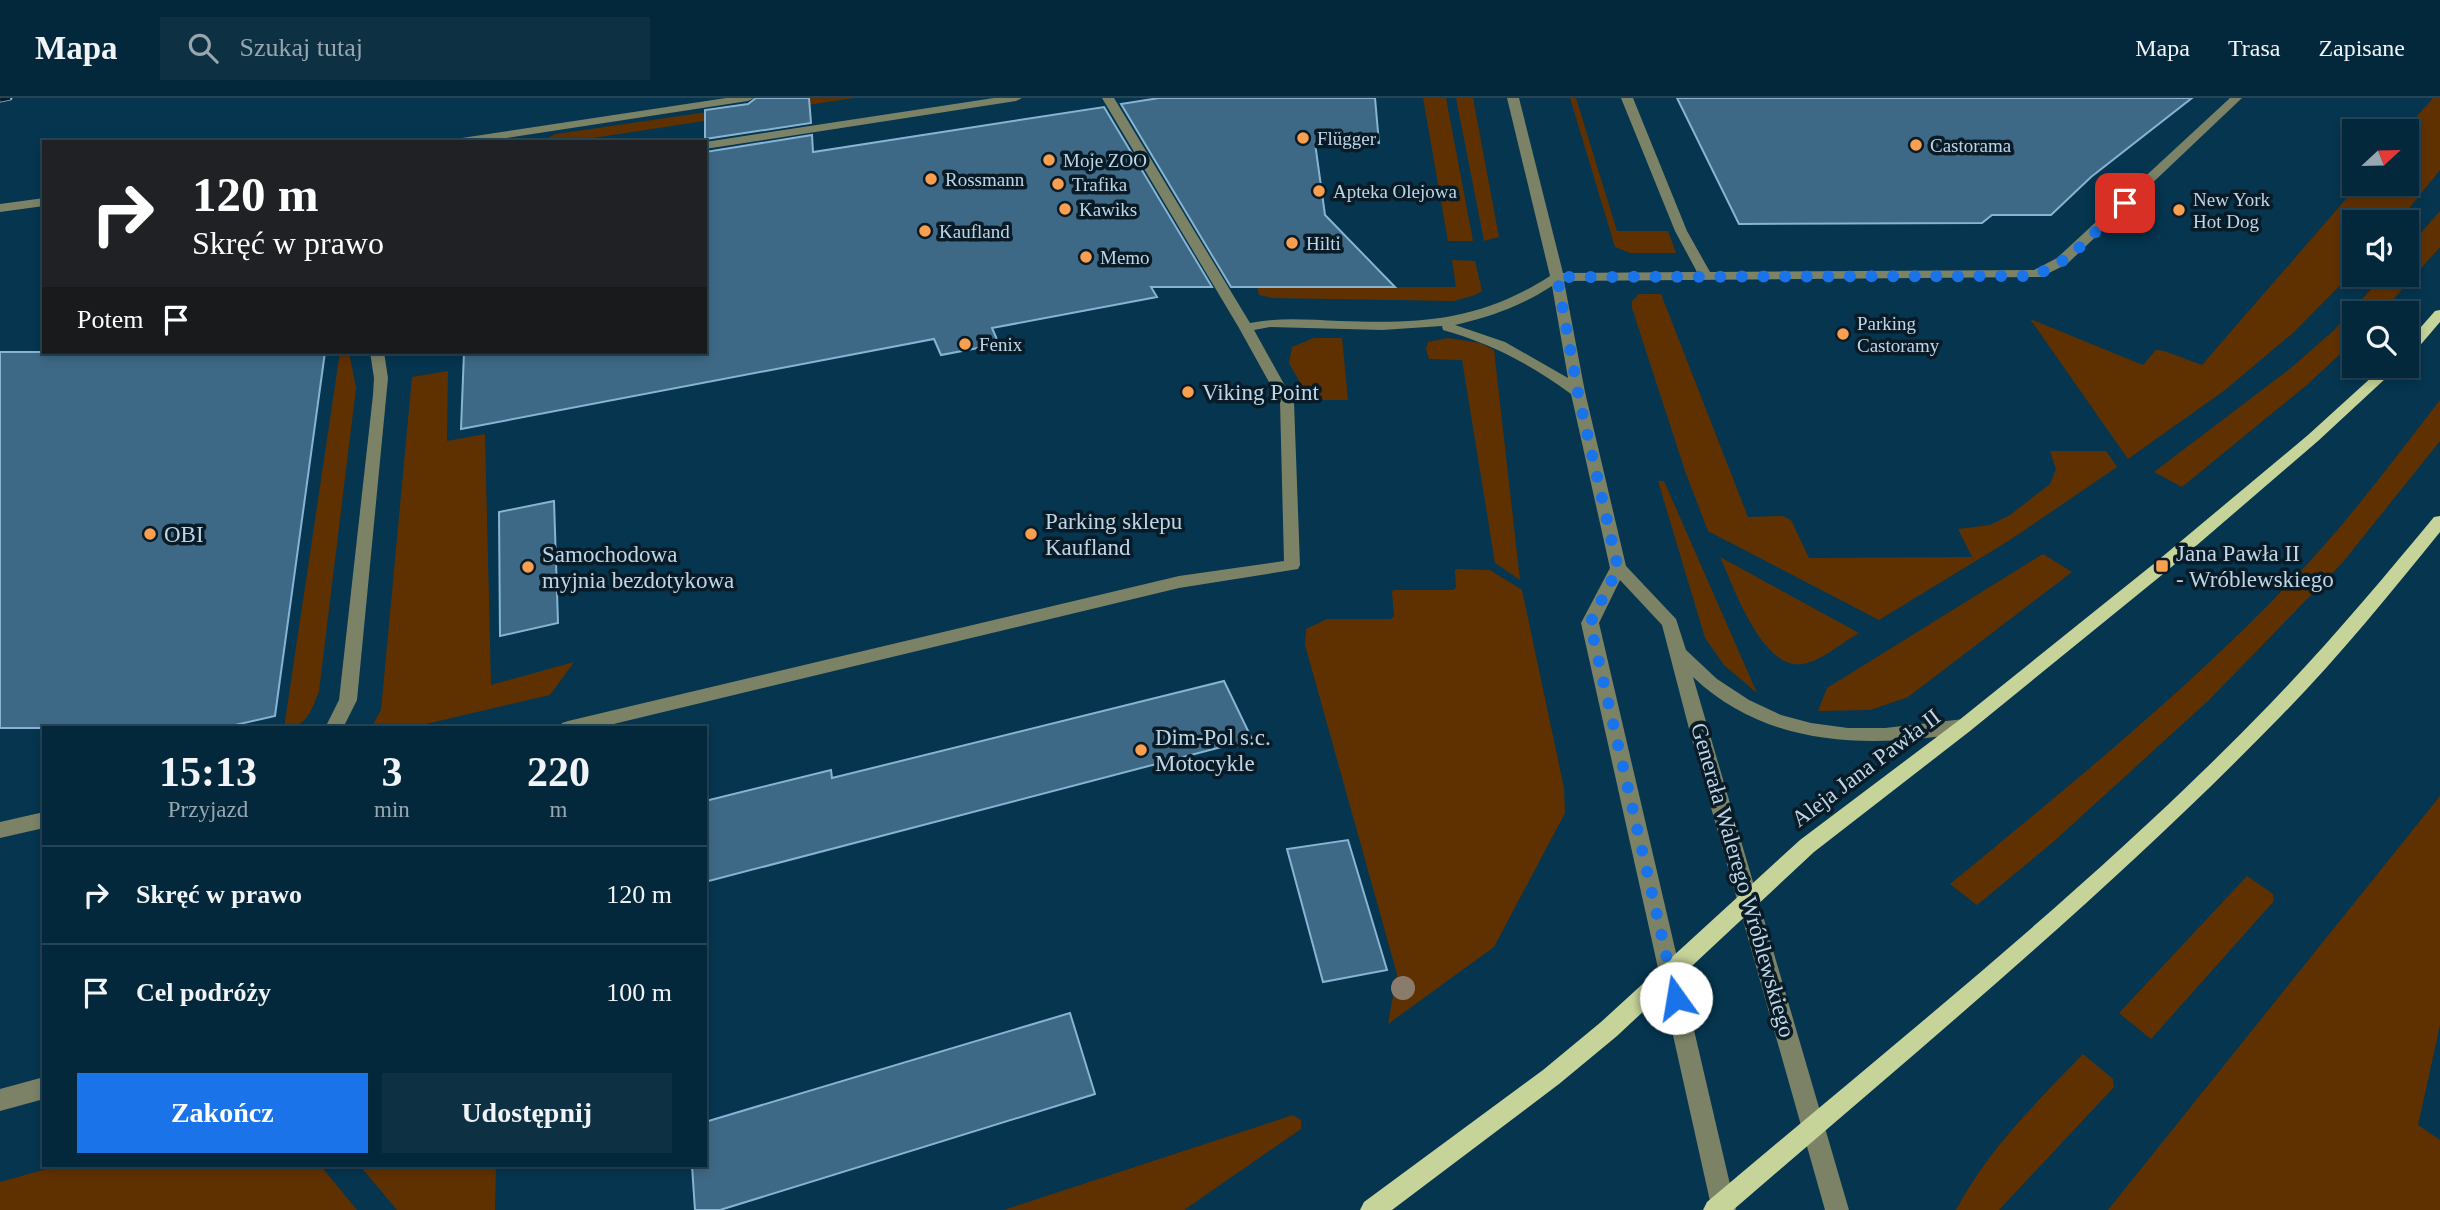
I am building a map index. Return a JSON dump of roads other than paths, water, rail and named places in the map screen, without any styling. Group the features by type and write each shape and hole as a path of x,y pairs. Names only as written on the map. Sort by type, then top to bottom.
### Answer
{"main road":[{"path":"2419,337 2440,314"},
{"name":"Aleja Jana Pawła II","path":"1372,1210 1551,1077 1670,973 1807,846 1964,726 2215,523 2378,378"},
{"path":"1721,1208 2181,803 2342,638 2440,521"}],"street":[{"path":"482,140 510,138 748,98"},
{"path":"707,146 1016,98"},
{"path":"576,726 1179,582 1292,565 1287,402 1246,328 1108,98"},
{"path":"1513,98 1557,277 1578,392 1618,568 1590,623 1721,1208"},
{"path":"1627,98 1681,231 1706,277"},
{"path":"1246,328 1269,323 1440,325 1495,313 1542,290 1557,277 2027,276 2046,271 2062,261 2236,98"},
{"path":"0,208 42,202"},
{"path":"1440,325 1500,343 1543,367 1578,392"},
{"path":"335,726 348,701 380,395 381,378 377,354"},
{"name":"Generała Walerego Wróblewskiego","path":"1618,568 1670,624 1704,754 1749,899 1837,1210"},
{"path":"1678,651 1698,674 1725,695 1769,720 1800,729 1843,736 1882,737 1964,726"},
{"path":"0,830 42,820"},
{"path":"0,1100 42,1089"}],"railway":[{"path":"0,100 10,98"}],"place":[{"name":"Flügger","path":"1303,138"},
{"name":"Castorama","path":"1916,145"},
{"name":"Moje ZOO","path":"1049,160"},
{"name":"Rossmann","path":"931,179"},
{"name":"Trafika","path":"1058,184"},
{"name":"Apteka Olejowa","path":"1319,191"},
{"name":"Kawiks","path":"1065,209"},
{"name":"New York Hot Dog","path":"2179,210"},
{"name":"Kaufland","path":"925,231"},
{"name":"Hilti","path":"1292,243"},
{"name":"Memo","path":"1086,257"},
{"name":"Parking Castoramy","path":"1843,334"},
{"name":"Fenix","path":"965,344"},
{"name":"Viking Point","path":"1188,392"},
{"name":"OBI","path":"150,534"},
{"name":"Parking sklepu Kaufland","path":"1031,534"},
{"name":"Jana Pawła II - Wróblewskiego","path":"2162,566"},
{"name":"Samochodowa myjnia bezdotykowa","path":"528,567"},
{"name":"Dim-Pol s.c. Motocykle","path":"1141,750"}]}
